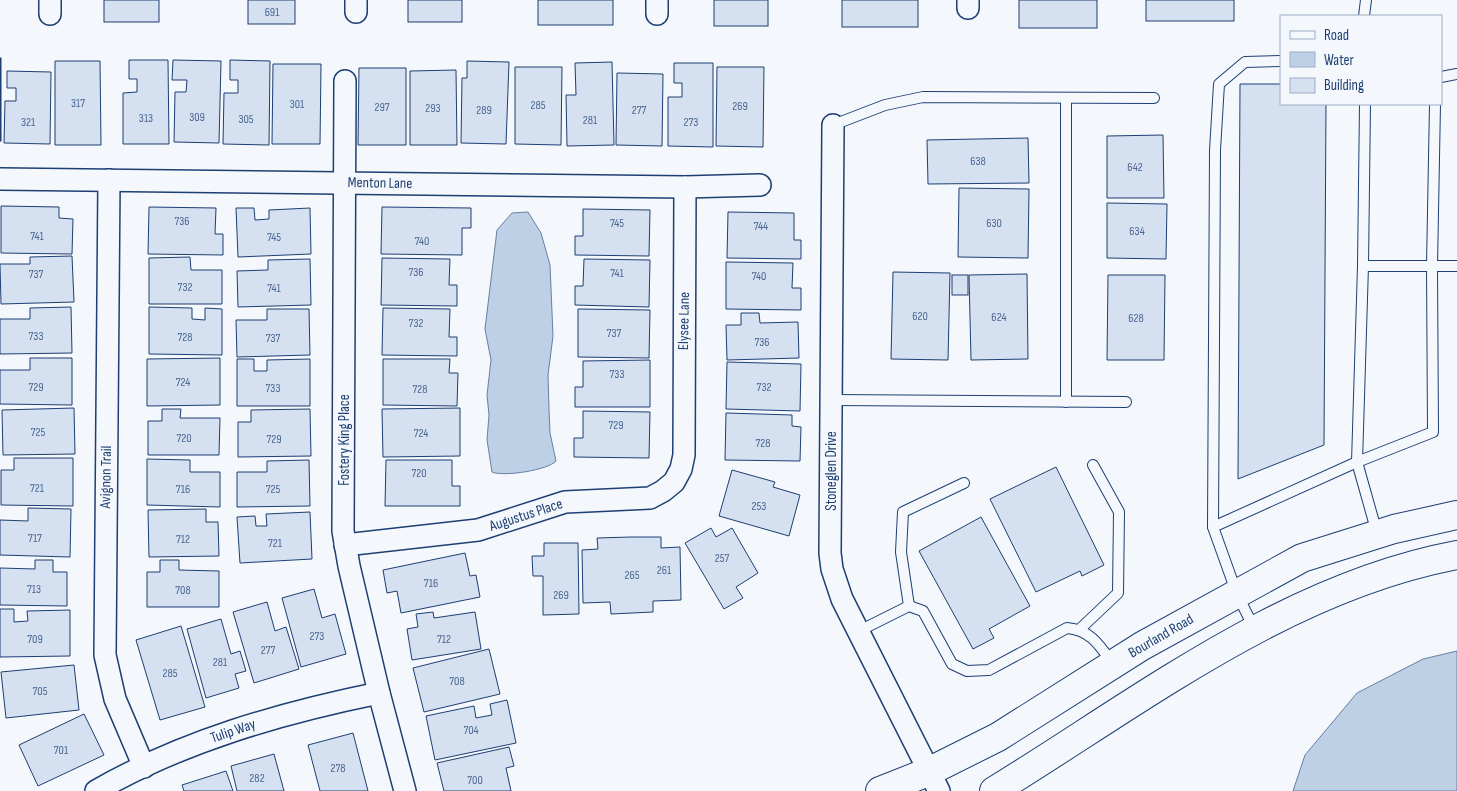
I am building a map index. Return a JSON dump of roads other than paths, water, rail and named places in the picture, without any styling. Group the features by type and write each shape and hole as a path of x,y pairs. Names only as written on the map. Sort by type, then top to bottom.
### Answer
{"main road":[{"name":"Bourland Road","path":"880,791 933,781 1113,664 1302,558 1377,534 1457,515"},
{"path":"994,791 1156,686 1305,605 1395,571 1457,555"}],"street":[{"name":"Fostery King Place","path":"345,81 345,545 379,693 405,791"},
{"name":"Stoneglen Drive","path":"833,126 831,561 836,584 933,781"},
{"name":"Menton Lane","path":"0,179 686,187 760,185"},
{"name":"Avignon Trail","path":"109,180 105,655 115,700 144,767"},
{"name":"Elysee Lane","path":"684,455 686,187"},
{"name":"Augustus Place","path":"345,545 478,530 566,502 650,498 674,482 684,455"},
{"name":"Tulip Way","path":"96,791 184,749 266,720 379,693"}],"lane":[{"path":"1364,15 1366,0"},
{"path":"1256,632 1237,594 1213,527 1215,150 1219,84 1245,62 1280,61"},
{"path":"1442,77 1457,74"},
{"path":"833,126 885,104 923,97 1154,98"},
{"path":"1066,99 1066,402"},
{"path":"1365,105 1364,266 1357,462 1377,534"},
{"path":"1213,527 1357,462 1433,432 1432,266 1435,105"},
{"path":"1364,266 1457,266"},
{"path":"831,400 1126,402"},
{"path":"1080,629 1118,593 1119,512 1093,466"},
{"path":"910,606 901,552 902,512 964,483"},
{"path":"859,632 910,606 923,610 952,664 967,671 989,670 1067,628 1080,629 1094,638 1113,664"}],"water":[{"path":"528,212 541,233 550,265 553,336 548,375 549,409 550,433 556,461 535,470 506,474 492,472 487,440 489,415 487,395 491,360 485,329 497,230 512,213"},
{"path":"1457,651 1457,791 1293,791 1305,755 1357,693 1423,659"}]}
